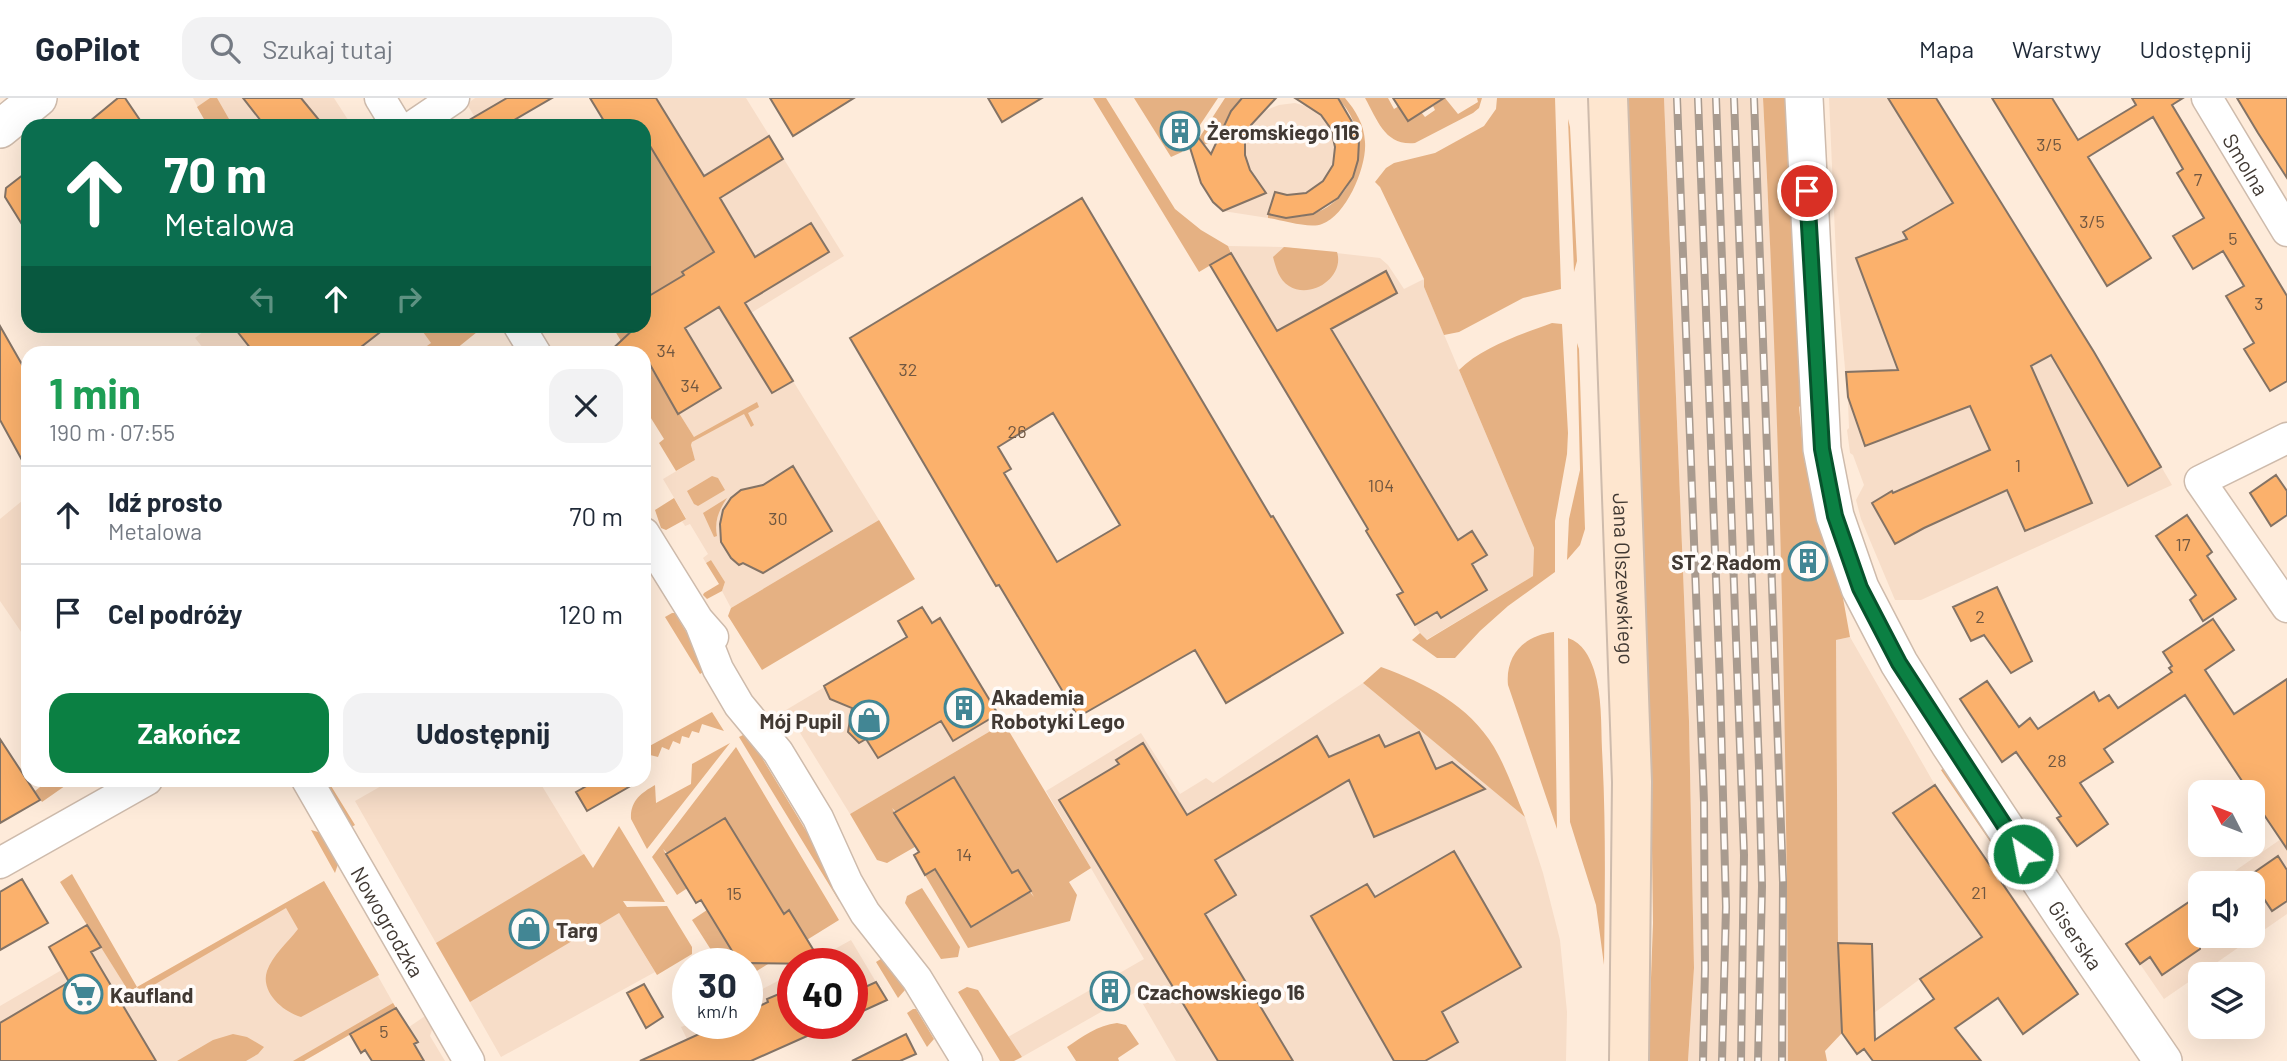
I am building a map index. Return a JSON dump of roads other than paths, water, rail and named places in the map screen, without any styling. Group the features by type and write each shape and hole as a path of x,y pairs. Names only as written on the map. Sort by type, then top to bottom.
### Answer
{"main road":[{"name":"Jana Olszewskiego","path":"1608,98 1632,782 1629,1061"}],"street":[{"path":"0,129 37,98"},
{"path":"380,98 393,119"},
{"path":"423,119 454,98"},
{"name":"Giserska","path":"1804,98 1822,449 1835,516 1860,588 1899,663 1949,743 2163,1061"},
{"name":"Smolna","path":"2207,98 2287,231"},
{"path":"2287,438 2200,481 2287,607"},
{"path":"651,544 699,623 732,660 754,695 778,752 818,818 854,859 883,902 917,979 967,1061"},
{"path":"0,863 135,787"},
{"name":"Nowogrodzka","path":"311,787 469,1061"}],"railway":[{"path":"1677,98 1704,802 1703,1061"},
{"path":"1698,98 1726,907 1722,1061"},
{"path":"1716,98 1744,855 1741,1061"},
{"path":"1734,98 1762,886 1758,1061"},
{"path":"1754,98 1783,882 1782,1061"}],"place":[{"name":"Żeromskiego 116","path":"1180,131"},
{"name":"ST 2 Radom","path":"1808,561"},
{"name":"Akademia Robotyki Lego","path":"964,708"},
{"name":"Mój Pupil","path":"869,720"},
{"name":"Targ","path":"529,929"},
{"name":"Czachowskiego 16","path":"1110,991"},
{"name":"Kaufland","path":"83,994"}]}
